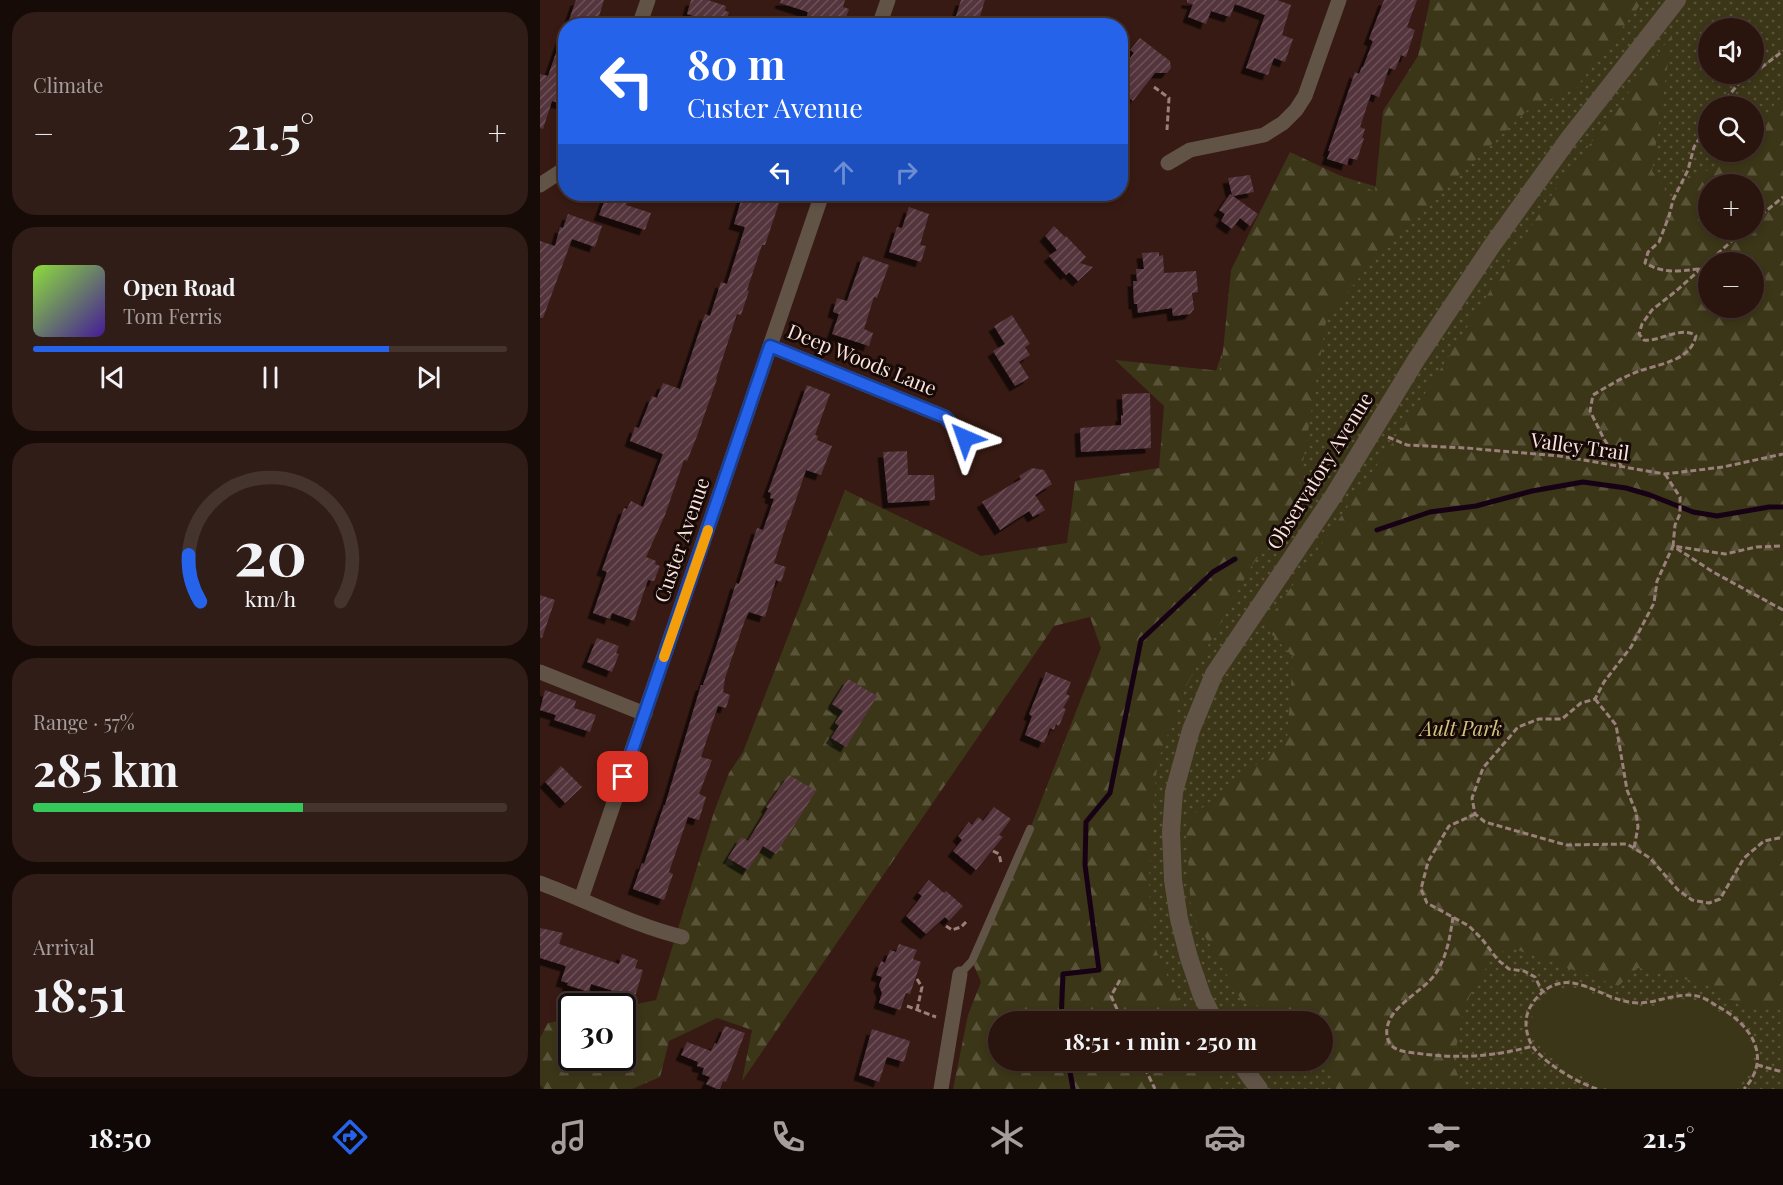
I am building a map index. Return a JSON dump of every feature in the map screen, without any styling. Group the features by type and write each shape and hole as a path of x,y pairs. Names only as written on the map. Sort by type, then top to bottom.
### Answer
{"street":[{"path":"642,18 648,0"},
{"path":"882,18 888,0"},
{"path":"1168,163 1190,150 1264,135 1296,111 1305,96 1339,0"},
{"name":"Observatory Avenue","path":"1210,1011 1189,958 1179,920 1173,880 1172,851 1174,792 1191,730 1214,674 1329,502 1416,360 1491,247 1569,137 1677,0"},
{"path":"540,186 558,174"},
{"name":"Custer Avenue","path":"581,899 820,201"},
{"name":"Deep Woods Lane","path":"770,346 945,417 965,438"},
{"path":"540,672 645,714"},
{"path":"540,883 627,920 682,937"},
{"path":"941,1089 960,974"},
{"path":"1246,1071 1259,1089"}],"lane":[{"path":"960,974 976,953 1030,829"}],"path":[{"path":"1764,65 1783,51"},
{"path":"1728,96 1738,84"},
{"path":"1154,87 1169,98 1167,130"},
{"path":"1698,140 1688,170 1673,200 1659,242 1648,252 1645,263 1658,270 1698,268"},
{"path":"1764,213 1783,197"},
{"path":"1719,252 1733,240"},
{"path":"1622,468 1590,411 1593,395 1638,371 1671,361 1686,353 1694,345 1696,336 1691,332 1682,332 1650,341 1644,340 1640,334 1642,324 1652,310 1698,271"},
{"name":"Valley Trail","path":"1373,430 1407,445 1560,456 1665,474 1723,467 1783,454"},
{"path":"1665,474 1680,496 1680,514 1675,525 1673,546 1658,581 1654,603 1631,647 1604,682 1595,699 1581,703 1562,719 1539,719 1518,727 1483,768 1472,798 1475,814 1485,822 1566,845 1627,844 1650,858 1678,890 1692,900 1709,903 1720,899 1744,858 1764,841 1783,839"},
{"path":"1673,546 1725,554 1756,547 1783,546"},
{"path":"1673,546 1713,572 1783,610"},
{"path":"1595,699 1616,725 1627,790 1636,812 1638,827 1635,848"},
{"path":"1475,814 1449,826 1428,862 1421,889 1427,903 1469,926 1498,960 1509,969 1524,971 1535,977 1542,991"},
{"path":"1453,917 1443,961 1434,976 1396,1010 1386,1030 1387,1041 1394,1049 1411,1053 1474,1058 1506,1054 1533,1046"},
{"path":"946,926 952,930 961,927 966,922"},
{"path":"917,979 922,987 917,1010"},
{"path":"1118,1011 1111,996 1120,980"},
{"path":"1597,1089 1544,1060 1529,1041 1525,1021 1530,1006 1542,991 1561,983 1582,984 1614,998 1638,1003 1683,995 1699,996 1729,1012 1750,1031 1757,1050 1757,1065 1744,1089"},
{"path":"908,1006 952,1023"},
{"path":"1757,1065 1783,1072"},
{"path":"1146,1071 1155,1089"}],"green space":[{"path":"1430,0 1644,0 1575,89 1530,108 1394,237 1327,316 1296,505 1251,567 1187,684 1157,763 1149,876 1151,939 1183,1011 988,1011 988,1071 1211,1071 1221,1089 953,1089 968,1015 981,982 972,961 1030,829 1101,648 1090,617 1054,626 742,1081 752,1030 717,1018 669,1041 660,1077 632,1089 544,1089 540,1085 540,1038 548,1023 558,1021 558,1071 636,1071 636,1004 656,1000 714,812 729,773 743,752 845,490 981,556 1067,543 1075,481 1159,468 1164,406 1115,360 1221,371 1231,270 1290,152 1375,192 1383,111 1418,56"},
{"name":"Ault Park","path":"1459,0 1783,0 1783,1089 995,1089 1005,1071 1333,1071 1333,1011 1035,1011 1213,380 1287,160 1391,191"},
{"path":"1672,35 1652,171 1673,200 1698,175 1698,240 1764,240 1764,174 1700,174 1723,162 1764,162 1764,117 1783,95 1783,1009 1742,1006 1705,984 1638,968 1618,986 1512,948 1493,956 1464,1006 1453,1065 1465,1089 1336,1089 1329,1071 1333,1071 1333,1011 1286,1011 1243,1003 1191,912 1186,821 1287,740 1293,657 1264,626 1405,425 1548,200"},
{"path":"1564,988 1580,988 1610,1001 1647,1008 1682,999 1699,1001 1728,1016 1748,1035 1753,1052 1749,1073 1737,1089 1609,1089 1595,1085 1543,1052 1531,1032 1533,1011 1545,997"}],"building":[{"path":"576,0 604,0 598,18 570,18"},
{"path":"691,0 708,0 726,6 725,11 729,12 727,18 700,18 687,14"},
{"path":"781,0 845,0 843,7 849,9 846,18 806,18 808,12 780,3"},
{"path":"961,0 985,0 979,18 955,18"},
{"path":"1187,0 1277,0 1291,5 1282,35 1293,39 1285,62 1274,58 1268,75 1246,68 1265,15 1235,4 1230,17 1211,11 1206,24 1188,17 1193,4 1187,3"},
{"path":"1384,0 1417,0 1407,27 1415,30 1406,57 1401,55 1395,70 1389,68 1379,97 1371,94 1360,127 1365,129 1357,160 1349,158 1347,165 1327,159 1330,151 1328,151 1355,72 1359,74 1373,41 1369,39"},
{"path":"1140,38 1170,61 1171,68 1167,73 1155,73 1133,101 1128,97 1128,61 1134,53 1130,50"},
{"path":"558,47 558,103 552,101 543,129 540,128 540,74 548,76"},
{"path":"1250,175 1254,192 1233,196 1258,214 1250,226 1240,218 1232,229 1221,221 1225,214 1219,210 1230,194 1232,195 1228,178"},
{"path":"604,201 628,201 626,205 651,213 645,230 599,215"},
{"path":"741,201 780,201 765,245 762,245 741,315 737,314 697,436 687,461 684,460 665,515 646,557 656,561 655,564 660,566 654,581 648,580 634,621 612,613 610,619 593,613 607,572 602,570 624,508 627,509 631,501 643,507 663,454 630,441 635,427 639,428 652,396 657,398 663,383 680,389 705,314 710,316 721,282 727,284 745,227 734,224"},
{"path":"909,207 929,214 920,245 926,246 921,262 889,252 897,227 902,228"},
{"path":"568,214 602,226 595,247 572,239 543,318 540,318 540,241 555,246 560,227 563,228"},
{"path":"1054,226 1086,257 1080,263 1093,267 1078,281 1069,272 1066,275 1049,256 1057,250 1045,236"},
{"path":"1159,252 1159,256 1163,255 1164,273 1196,271 1198,292 1192,293 1194,309 1190,314 1173,316 1172,308 1138,313 1137,304 1134,304 1133,281 1137,281 1136,269 1144,269 1142,253"},
{"path":"863,256 889,265 877,298 874,297 864,329 873,333 869,346 832,334 839,314 833,312 837,298 847,301"},
{"path":"1012,315 1030,344 1025,347 1030,355 1019,362 1029,378 1015,386 993,351 1005,344 994,326"},
{"path":"807,385 830,394 815,435 818,436 817,440 832,446 821,475 806,470 774,563 786,567 781,582 776,580 765,617 749,612 745,620 725,678 723,692 730,695 726,708 718,706 701,757 712,760 699,794 706,797 699,820 688,817 669,872 673,874 664,900 633,889 665,805 701,685 703,685 736,583 739,584 757,528 763,530 774,499 770,498 771,493 768,492"},
{"path":"1150,393 1151,448 1081,452 1080,428 1121,425 1122,394"},
{"path":"907,451 908,475 934,475 935,500 888,503 883,452"},
{"path":"1032,468 1044,470 1052,484 1035,495 1045,510 1033,517 1029,511 1000,530 982,502 1021,479 1019,476"},
{"path":"540,595 555,600 542,638 540,637"},
{"path":"597,638 619,646 616,653 619,654 612,672 587,662"},
{"path":"1046,672 1071,682 1066,694 1070,696 1063,708 1066,709 1059,726 1056,724 1054,730 1050,728 1044,743 1025,735 1032,716 1029,714"},
{"path":"848,679 877,696 846,747 831,738 839,726 835,723 843,711 832,704"},
{"path":"545,690 576,701 574,708 596,715 590,732 554,720 556,715 540,710"},
{"path":"561,766 582,787 565,803 545,782"},
{"path":"789,775 816,791 776,854 763,846 748,870 728,858 741,837 748,841 768,808 766,807"},
{"path":"994,807 1011,819 999,835 1003,837 976,870 953,851 962,840 958,836 969,822 972,825 978,817 983,821"},
{"path":"929,880 963,906 949,921 945,917 926,934 906,916 922,896 918,893"},
{"path":"540,928 563,933 559,944 619,964 622,954 638,960 635,968 643,970 636,993 617,993 591,984 589,992 561,981 566,966 540,958"},
{"path":"899,944 917,950 913,959 921,962 910,994 906,993 900,1010 879,1003 882,993 879,986 882,977 876,975 881,961 885,963 890,950 896,952"},
{"path":"725,1026 745,1033 726,1082 723,1081 720,1089 717,1089 706,1084 710,1077 702,1074 704,1068 697,1066 698,1062 681,1055 687,1042 711,1051 715,1043 717,1044"},
{"path":"872,1029 910,1041 904,1062 887,1057 879,1082 859,1075"}],"waterway":[{"path":"1377,530 1430,512 1476,506 1532,491 1583,482 1626,488 1693,512 1717,516 1769,507 1783,507"},
{"path":"1061,1011 1063,974 1099,970 1085,865 1086,822 1110,793 1141,640 1213,572 1235,559"},
{"path":"1070,1071 1073,1089"}],"slow traffic":[{"path":"664,657 708,530"}],"route":[{"path":"623,777 770,346 945,417 965,438"}]}
